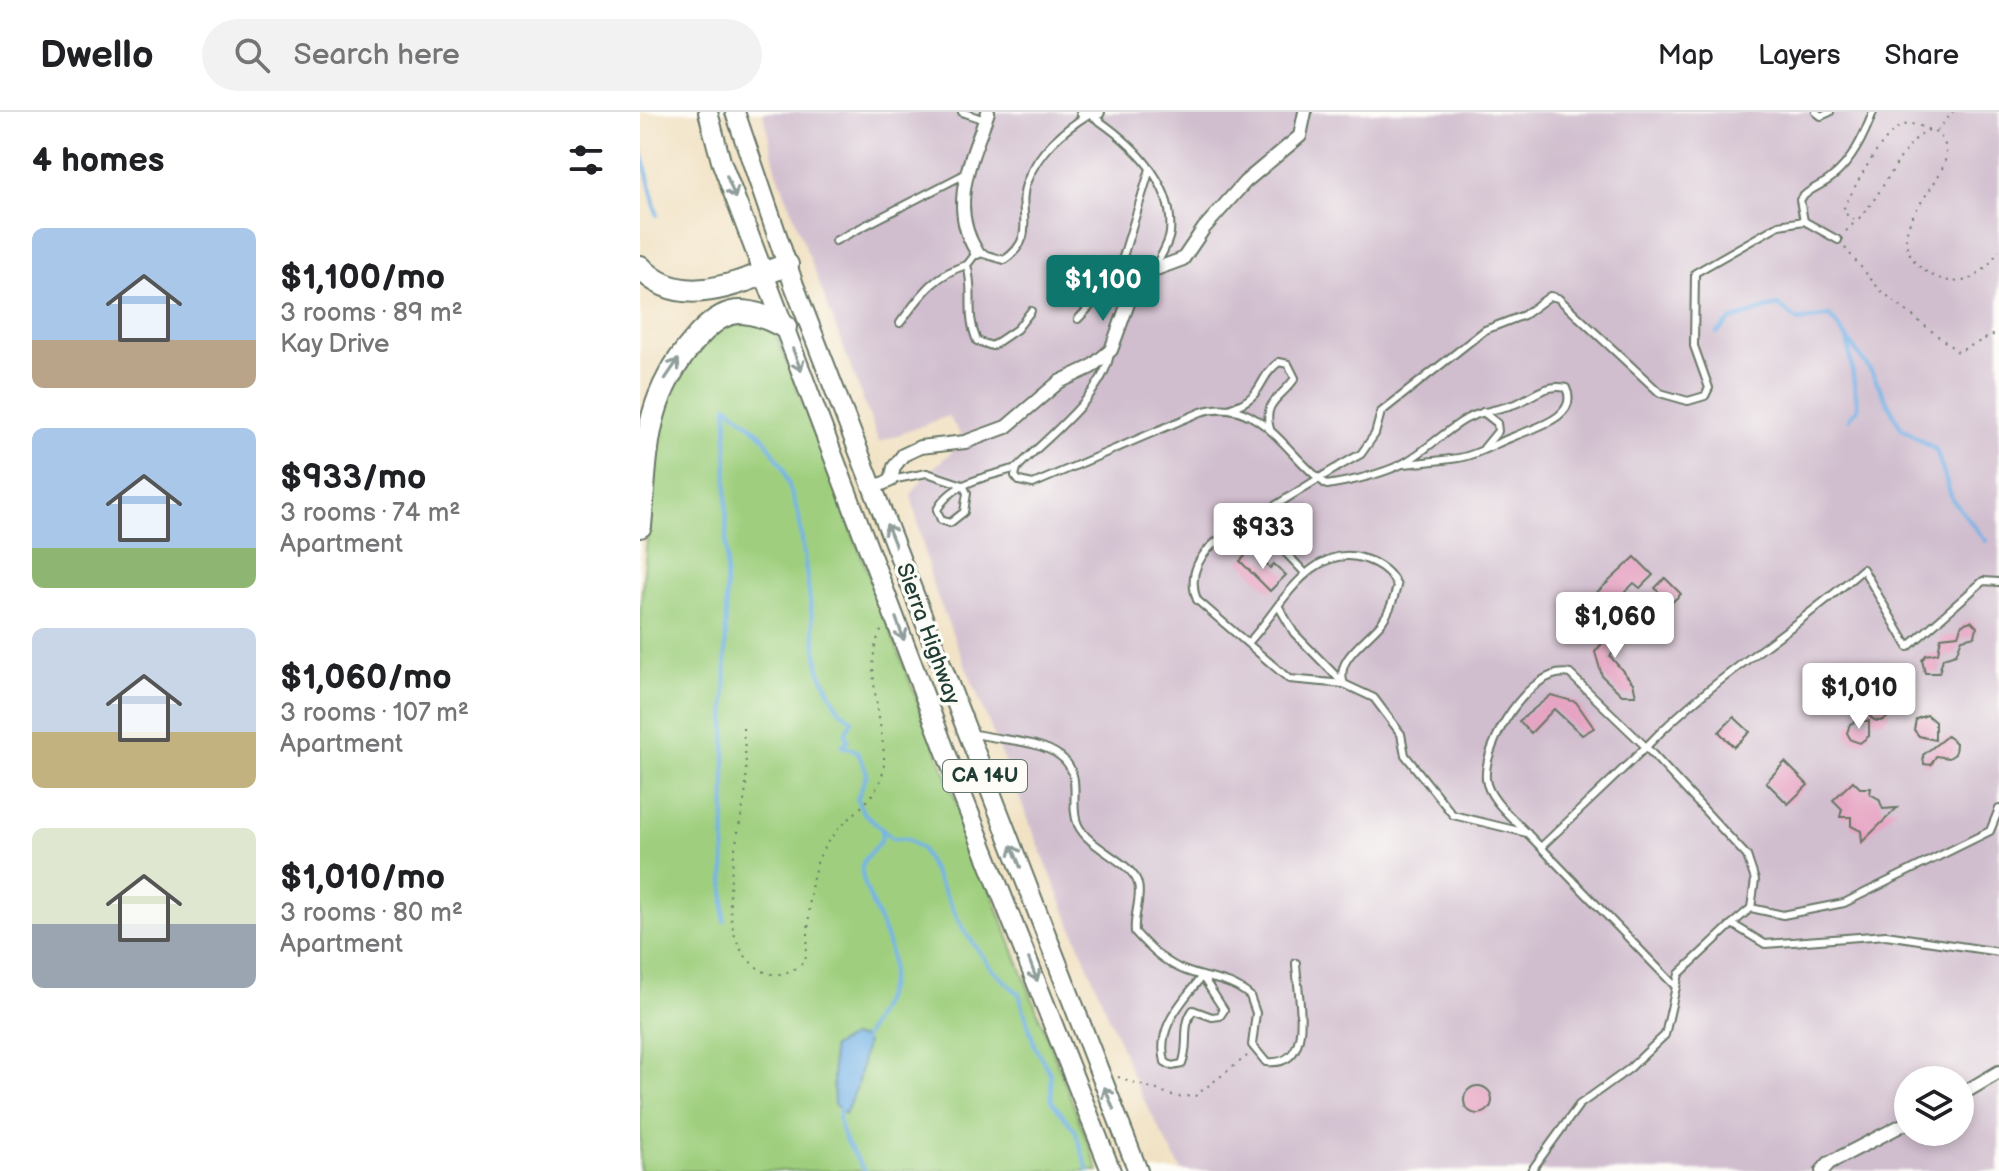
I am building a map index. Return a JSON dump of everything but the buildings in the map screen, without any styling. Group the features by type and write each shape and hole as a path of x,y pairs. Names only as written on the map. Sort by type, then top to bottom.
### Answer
{"highway":[{"path":"640,267 666,286 686,292 707,291 787,265"},
{"path":"640,526 651,422 665,378 677,360 698,336 726,313 749,311 785,327"}],"main road":[{"name":"Sierra Highway","path":"708,112 721,161 942,741 1111,1171"},
{"name":"Sierra Highway","path":"735,112 787,265 1138,1171"},
{"path":"942,741 969,732"}],"street":[{"path":"873,488 891,480 894,467 903,455 920,447 965,442 1006,427 1059,382 1091,367 1111,350 1130,298 1153,270 1183,259 1204,228 1245,182 1300,136 1305,112"},
{"path":"977,252 962,216 965,174 986,116"},
{"path":"1974,1087 1999,1072"},
{"path":"1822,1171 1829,1163 1894,1129"}],"lane":[{"path":"962,112 986,116"},
{"path":"1816,112 1821,116 1830,112"},
{"path":"1804,221 1800,200 1808,190 1822,185 1841,169 1866,131 1873,112"},
{"path":"900,323 931,282 944,272 967,265 977,252 1004,260 1015,252 1024,238 1026,184 1043,153 1066,129 1090,113 1107,126 1160,181 1168,208 1171,235 1153,270"},
{"path":"1078,319 1107,289 1122,260 1150,169"},
{"path":"835,241 965,174"},
{"path":"1527,833 1453,815 1405,755 1401,734 1374,698 1344,684 1289,679 1197,600 1191,585 1196,567 1209,549 1230,530 1361,454 1375,434 1381,412 1473,339 1485,330 1524,315 1550,296 1558,298 1660,393 1688,401 1705,396 1709,388 1694,346 1695,273 1779,225 1804,221 1838,240"},
{"path":"967,265 971,279 968,320 977,341 992,346 1017,329 1031,311"},
{"path":"891,480 927,473 963,485 967,493 964,512 950,523 941,520 937,510 943,498 963,485 1017,468 1094,390 1108,369 1111,350"},
{"path":"1017,468 1015,476 1019,481 1033,484 1201,412 1231,408 1259,392 1271,369 1279,362 1288,364 1295,378 1270,402 1267,410 1270,430"},
{"path":"1231,408 1245,412 1270,430 1327,485 1359,480 1402,464 1431,458 1452,459 1481,451 1556,418 1567,405 1569,394 1566,388 1555,386 1505,407 1483,412 1439,435 1402,464"},
{"path":"1481,451 1498,431 1497,423 1483,412"},
{"path":"1260,515 1266,532 1306,574"},
{"path":"1248,643 1306,574 1323,561 1342,555 1356,556 1383,567 1397,586 1384,620 1343,665 1340,675 1344,684"},
{"path":"1541,847 1681,710 1829,600 1863,569 1908,647 1983,581 1999,582"},
{"path":"1279,607 1294,633 1344,684"},
{"path":"1531,1171 1579,1105 1629,1069 1665,1035 1679,974 1751,908 1755,880 1747,856 1646,747 1570,674 1559,671 1540,680 1516,701 1486,768 1486,783 1495,798 1527,833 1676,987"},
{"path":"969,732 1039,748 1061,757 1075,775 1076,822 1087,839 1134,875 1139,885 1135,932 1145,944 1182,969 1221,978 1250,996 1256,1013 1253,1050 1266,1062 1278,1063 1290,1058 1301,1041 1296,963"},
{"path":"1751,908 1783,915 1844,903 1990,831 1999,809"},
{"path":"1732,924 1765,944 1886,935 1999,952"},
{"path":"1202,976 1224,1010 1220,1016 1212,1017 1193,1010 1186,1020 1187,1054 1182,1064 1172,1066 1165,1062 1161,1045 1167,1024 1202,976"}],"path":[{"path":"1937,132 1953,112"},
{"path":"1856,221 1846,214 1844,208 1891,132 1906,123 1937,132 1943,139 1947,158 1906,231 1911,255 1932,276 1958,282 1974,277 1999,251"},
{"path":"1929,130 1915,138 1882,193 1838,240 1880,290 1958,352 1999,332"},
{"path":"743,728 745,794 733,845 730,916 739,950 765,972 781,974 805,961 813,869 826,845 882,780 884,762 876,701 875,649 880,632 896,618"},
{"path":"1101,1078 1132,1079 1178,1097 1195,1096 1253,1050"}],"shaded area":[{"path":"763,112 1999,112 1999,1171 1182,1171 1139,1091 933,586 911,495 927,473 965,441 948,416 879,442 776,169"}],"green space":[{"path":"746,316 776,334 1099,1171 640,1171 640,612 656,444 667,396 704,341 728,322"}],"water":[{"path":"851,1037 861,1038 866,1043 857,1086 845,1114 834,1104 832,1047"}],"waterway":[{"path":"640,144 657,215"},
{"path":"1717,333 1731,320 1778,305 1799,321 1830,316 1871,371 1901,428 1936,450 1952,499 1986,541"},
{"path":"1847,337 1858,408 1849,419"},
{"path":"727,405 763,436 783,467 799,517 819,670 839,710 852,720 845,734 848,740 842,746 857,751 867,773 857,800 863,812 892,838 907,839 921,848 963,929 991,968 1019,994 1035,1047 1050,1073 1052,1102 1075,1130 1088,1171"},
{"path":"724,921 727,407"},
{"path":"862,1043 883,1001 891,975 886,936 862,873 864,861 879,843 882,832"},
{"path":"841,1105 842,1132 865,1171"}]}
